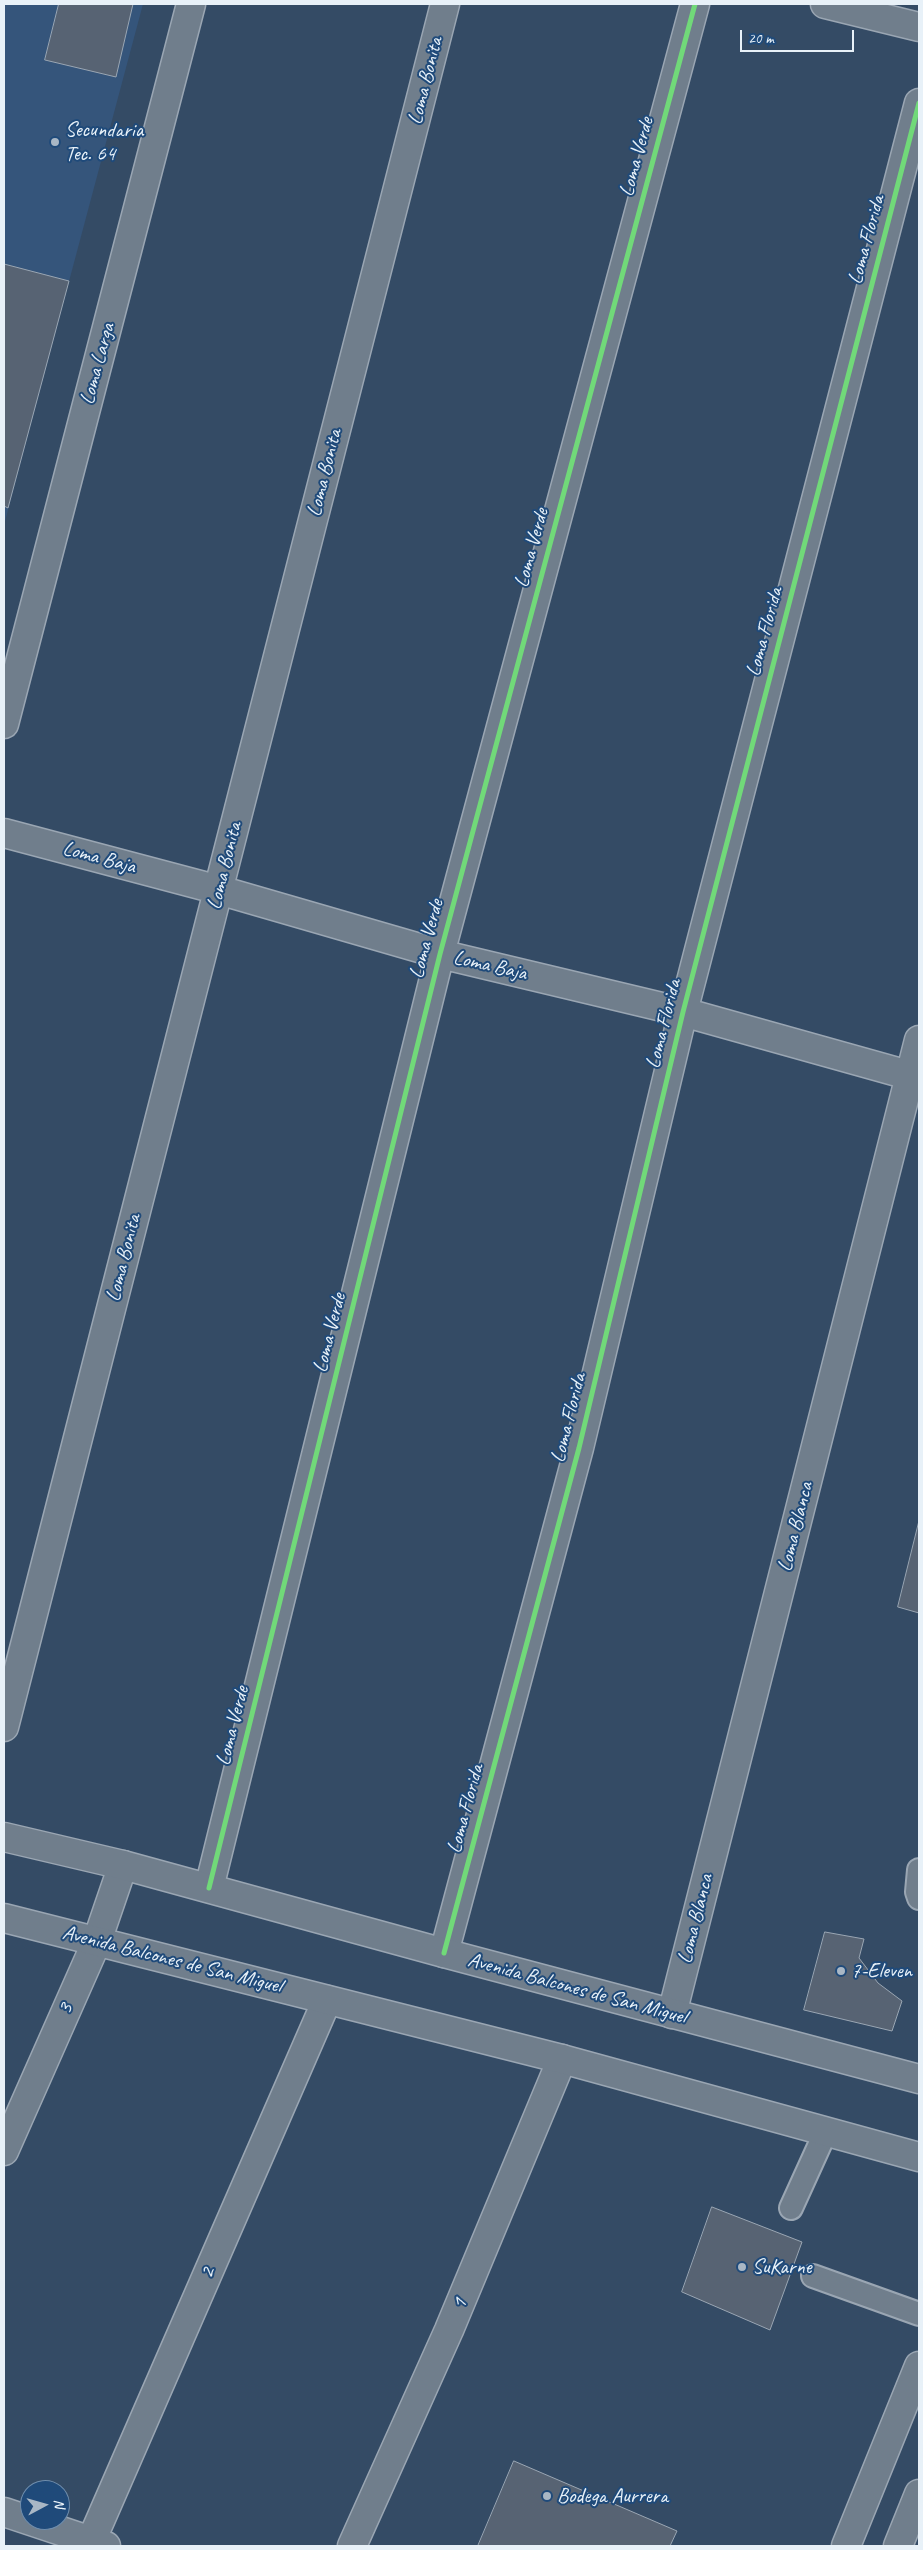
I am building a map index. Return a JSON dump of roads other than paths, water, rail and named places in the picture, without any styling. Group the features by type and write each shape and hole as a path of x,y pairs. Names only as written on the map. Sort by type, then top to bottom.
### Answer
{"street":[{"name":"Loma Larga","path":"4,724 191,4"},
{"name":"Loma Bonita","path":"4,1728 446,4"},
{"name":"Loma Verde","path":"209,1888 440,954 695,4"},
{"path":"825,4 919,27"},
{"name":"Loma Florida","path":"444,1953 579,1448 683,1012 919,103"},
{"name":"Loma Baja","path":"4,833 218,890 440,954 683,1012 914,1077"},
{"name":"Loma Blanca","path":"672,2014 914,1077 919,1040"},
{"name":"Avenida Balcones de San Miguel","path":"4,1837 123,1865 444,1953 919,2079"},
{"name":"3","path":"4,2151 96,1941 123,1865"},
{"name":"Avenida Balcones de San Miguel","path":"4,1918 562,2059 919,2157"},
{"name":"2","path":"95,2544 327,2000"},
{"name":"1","path":"352,2546 449,2330 562,2059"},
{"path":"846,2546 919,2366"},
{"path":"898,2546 919,2494"},
{"path":"4,2512 95,2544"}],"lane":[{"path":"919,1870 917,1892 919,1898"},
{"path":"791,2208 826,2131"},
{"path":"813,2276 919,2314"}],"place":[{"name":"Secundaria Tec. 64","path":"55,142"},
{"name":"7-Eleven","path":"841,1971"},
{"name":"SuKarne","path":"742,2267"},
{"name":"Bodega Aurrera","path":"547,2496"}]}
